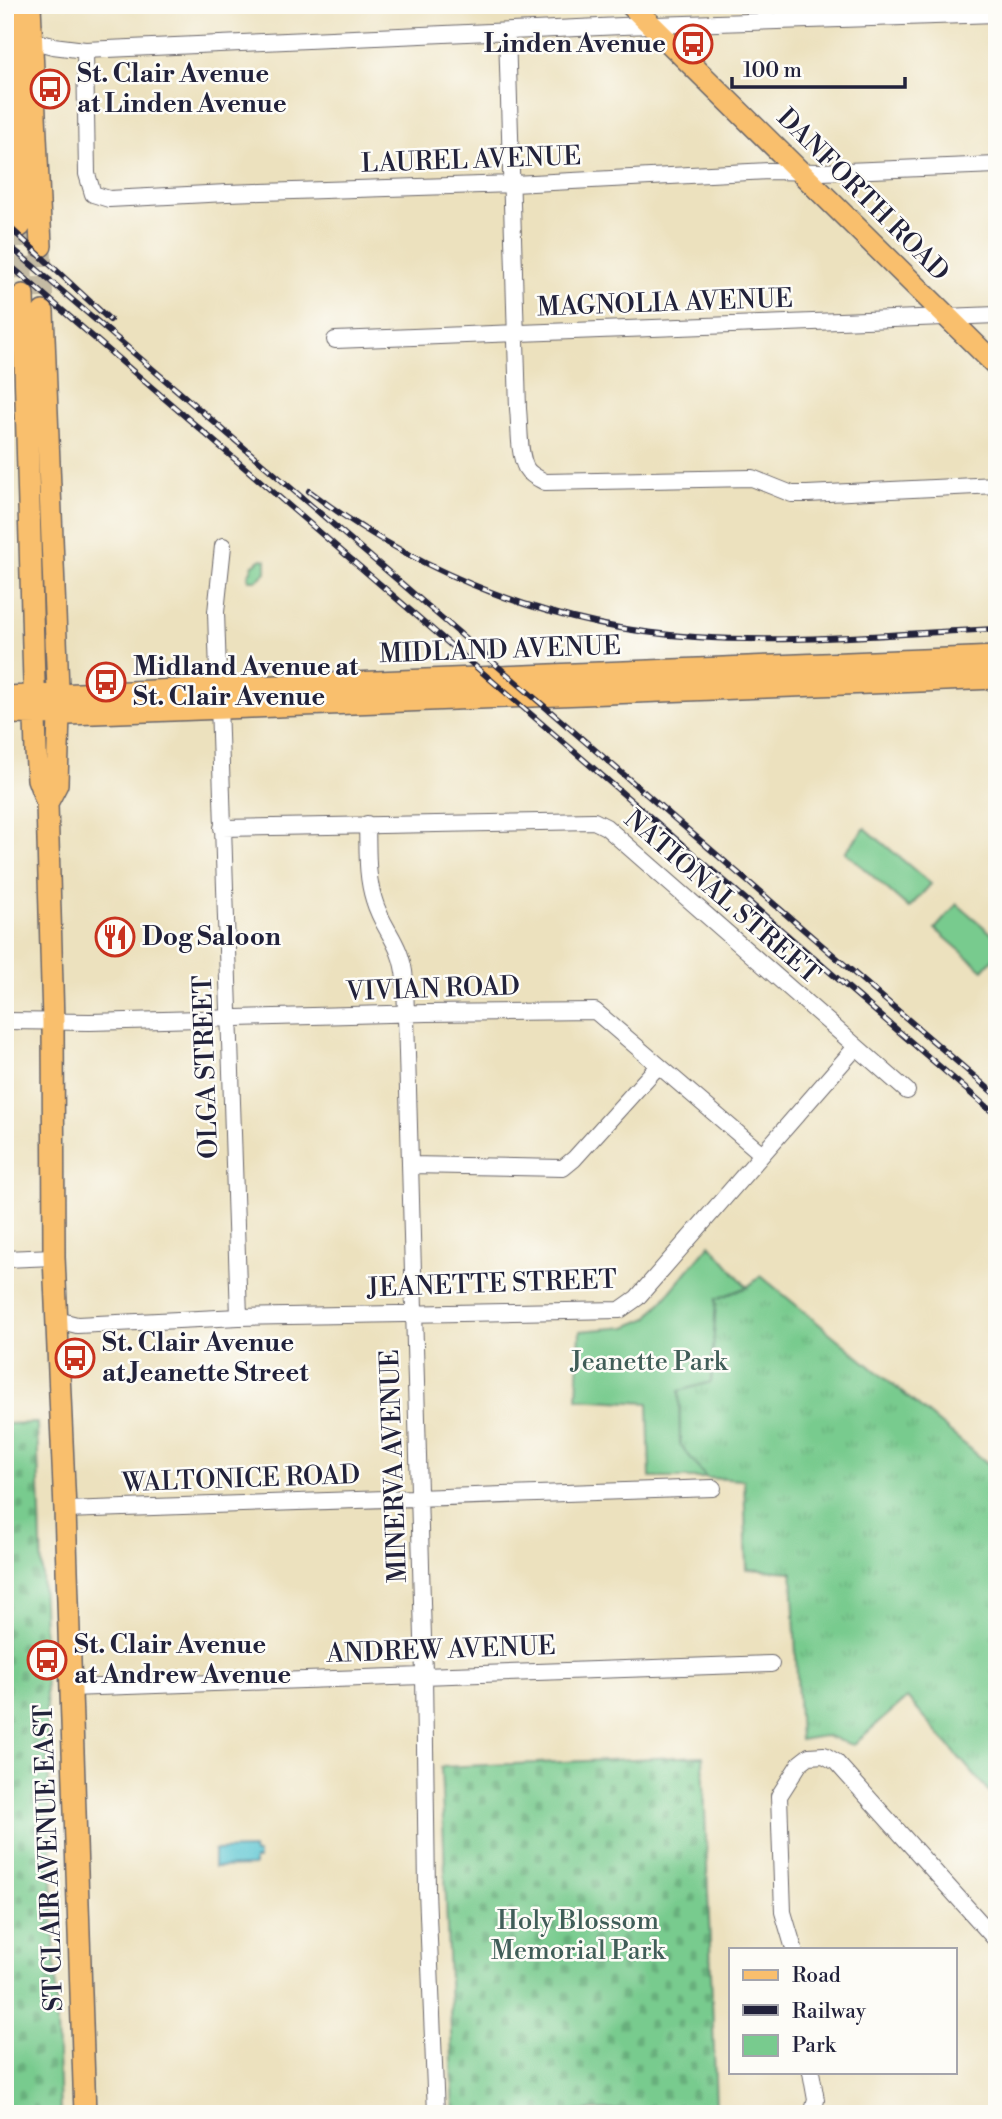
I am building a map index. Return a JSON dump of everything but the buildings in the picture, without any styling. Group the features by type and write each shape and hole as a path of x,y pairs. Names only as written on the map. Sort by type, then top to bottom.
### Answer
{"main road":[{"path":"12,5 22,38 41,246"},
{"path":"20,226 22,38 30,5"},
{"name":"DANFORTH ROAD","path":"631,5 997,366"},
{"name":"ST CLAIR AVENUE EAST","path":"23,295 38,779 47,803 53,1022 54,1257 85,2114"},
{"name":"ST CLAIR AVENUE EAST","path":"43,312 58,705 57,784 47,803"},
{"name":"MIDLAND AVENUE","path":"219,699 997,657"},
{"name":"MIDLAND AVENUE","path":"5,697 35,705 58,705 997,678"},
{"name":"MIDLAND AVENUE","path":"5,713 35,705"}],"street":[{"path":"22,38 85,50 997,14"},
{"path":"507,32 519,409 523,453 526,467 533,476 545,482 752,478 793,494 997,485"},
{"name":"LAUREL AVENUE","path":"85,50 87,174 93,194 109,199 513,184 769,171 997,165"},
{"name":"MAGNOLIA AVENUE","path":"335,340 997,315"},
{"name":"OLGA STREET","path":"223,546 216,611 239,1317"},
{"name":"NATIONAL STREET","path":"222,828 594,821 606,827 907,1091"},
{"name":"MINERVA AVENUE","path":"367,824 368,878 374,902 401,954 405,980 436,2114"},
{"name":"VIVIAN ROAD","path":"5,1021 594,1011 762,1154"},
{"name":"JEANETTE STREET","path":"57,1320 76,1325 239,1317 625,1308 637,1298 856,1047"},
{"path":"410,1165 563,1168 658,1066"},
{"path":"5,1259 54,1257"},
{"name":"WALTONICE ROAD","path":"65,1510 713,1488"},
{"name":"ANDREW AVENUE","path":"70,1688 771,1664"},
{"path":"794,1948 783,1912 779,1796 804,1759 819,1754 829,1756 836,1762 997,1941"},
{"path":"811,2074 816,2100 813,2114"}],"green space":[{"path":"262,559 266,560 266,572 257,580 249,580 253,565"},
{"path":"865,828 931,884 909,908 845,852"},
{"path":"957,904 997,938 997,954 983,970 935,929"},
{"name":"Jeanette Park","path":"710,1244 747,1287 716,1299 711,1382 679,1391 680,1444 706,1478 650,1478 648,1403 577,1399 580,1331 626,1327 648,1318"},
{"path":"761,1276 997,1471 997,1801 907,1698 853,1745 824,1736 800,1740 792,1572 747,1569 744,1480 706,1478 680,1444 679,1390 711,1382 716,1299 747,1287"},
{"path":"37,1423 60,2114 5,2114 5,1424"},
{"name":"Holy Blossom Memorial Park","path":"703,1756 716,2106 454,2114 441,1767"}],"water":[{"path":"253,1849 254,1854 258,1854 254,1866 214,1867 214,1850"}],"tunnel":[{"path":"20,226 23,295"},
{"path":"41,246 43,312"}],"railway":[{"path":"5,223 110,320"},
{"path":"5,242 997,1096"},
{"path":"5,261 997,1116"},
{"path":"309,491 352,521 443,572 540,609 591,622 643,632 733,639 808,639 997,629"}],"place":[{"name":"Linden Avenue","path":"693,44"},
{"name":"St. Clair Avenue at Linden Avenue","path":"50,89"},
{"name":"Midland Avenue at St. Clair Avenue","path":"106,682"},
{"name":"Dog Saloon","path":"115,937"},
{"name":"St. Clair Avenue at Jeanette Street","path":"75,1358"},
{"name":"St. Clair Avenue at Andrew Avenue","path":"47,1660"}]}
